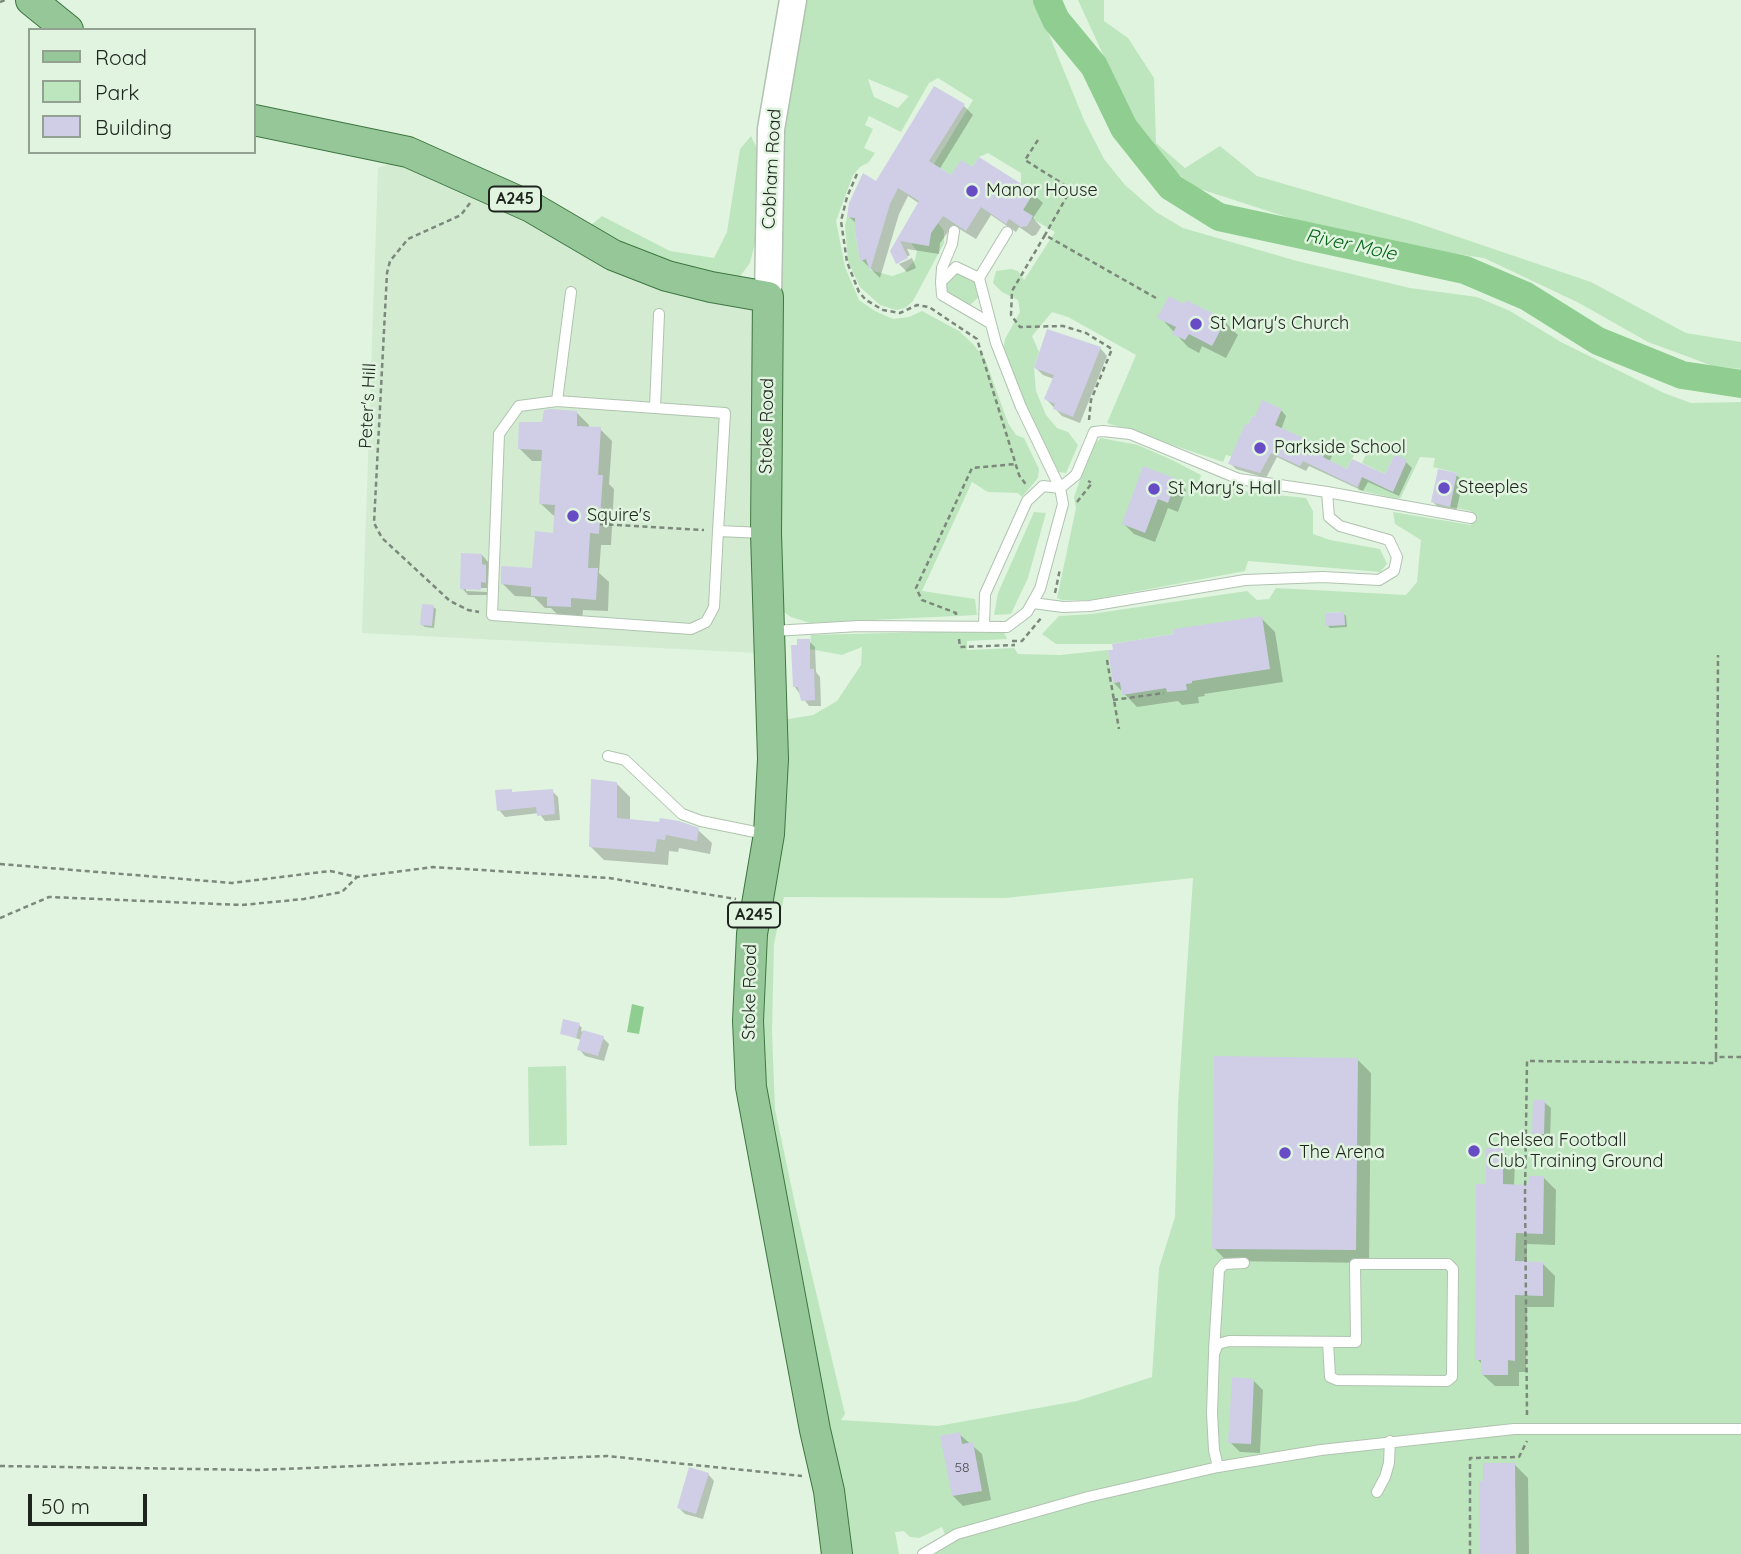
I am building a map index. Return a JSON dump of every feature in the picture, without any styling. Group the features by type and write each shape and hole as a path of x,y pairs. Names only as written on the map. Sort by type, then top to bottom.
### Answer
{"main road":[{"path":"31,0 66,28"},
{"name":"A245","path":"256,120 408,152 531,207 614,255 667,276 768,297"},
{"name":"Stoke Road","path":"768,297 766,533 773,759 769,834 752,934 748,1021 751,1087 826,1479 837,1554"}],"street":[{"name":"Cobham Road","path":"768,297 771,129 793,0"}],"lane":[{"path":"954,231 952,244 942,268 942,295 990,323"},
{"path":"769,631 859,626 1007,627 1027,612 1033,603 1040,589 1063,503 1060,488 1021,407 990,323 979,278 1007,232"},
{"path":"941,282 956,267 979,278"},
{"path":"557,401 570,292"},
{"path":"655,407 659,314"},
{"path":"557,401 725,414 714,607 706,622 691,629 492,615 499,434 519,406 557,401"},
{"path":"984,626 985,594 1027,501 1043,486 1060,488 1076,474 1094,432 1130,434 1238,479 1471,518"},
{"path":"1033,603 1063,607 1090,606 1245,580 1323,577 1379,580 1394,571 1397,557 1389,540 1340,526 1329,517 1326,492"},
{"path":"718,531 766,533"},
{"path":"608,756 625,760 682,814 701,821 769,834"},
{"path":"1218,1467 1212,1413 1219,1270 1224,1264 1244,1264"},
{"path":"1328,1342 1330,1377 1337,1380 1447,1381 1452,1377 1453,1269 1448,1264 1342,1264"},
{"path":"1214,1354 1219,1344 1229,1341 1356,1342 1355,1264"},
{"path":"923,1554 957,1534 1088,1497 1218,1467 1390,1441 1514,1429 1741,1429"},
{"path":"1377,1492 1389,1463 1390,1441"}],"path":[{"path":"0,2 5,0"},
{"path":"1038,140 1025,160 1071,189 1012,291 1010,315 1020,327 1063,326 1086,333 1112,349 1091,400 1089,425 1094,432"},
{"path":"857,174 841,221 847,262 859,292 866,300 883,310 900,313 917,305 929,307 977,340 1015,464 1019,475 1033,494"},
{"name":"Peter's Hill","path":"485,185 461,215 408,239 390,261 387,273 374,523 382,538 450,601 468,610 492,615"},
{"path":"1045,235 1156,299"},
{"path":"1015,464 972,468 916,588 922,600 956,613 960,647 1015,645"},
{"path":"1063,503 1073,507 1092,483 1076,474"},
{"path":"600,524 718,531"},
{"path":"1527,1416 1527,1061 1716,1063 1718,655"},
{"path":"1107,660 1119,729"},
{"path":"1113,700 1164,693"},
{"path":"0,864 232,883 330,871 357,877 433,867 609,878 756,903"},
{"path":"0,918 49,897 242,905 304,899 342,892 357,877"},
{"path":"1716,1056 1741,1057"},
{"path":"0,1466 258,1470 607,1456 826,1479"},
{"path":"1470,1554 1470,1458 1519,1457"}],"shaded area":[{"path":"403,159 760,308 758,653 362,633 378,168"},
{"path":"632,1004 644,1007 639,1034 627,1032"}],"green space":[{"path":"802,0 1035,0 1084,120 1104,159 1125,185 1156,212 1183,228 1297,261 1410,288 1477,297 1510,311 1561,342 1664,393 1691,403 1741,402 1741,1554 935,1554 949,1544 942,1527 919,1538 910,1537 904,1531 895,1532 899,1554 847,1554 755,1088 783,720 813,715 837,701 861,665 862,647 842,655 810,649 811,635 1003,630 1007,639 967,641 967,650 1014,648 1018,654 1060,655 1108,650 1113,683 1120,682 1122,694 1166,688 1168,692 1186,690 1186,684 1192,681 1174,629 1174,634 1112,644 1056,644 1042,634 1059,616 1091,614 1247,591 1257,600 1269,599 1276,588 1406,595 1417,582 1421,540 1395,524 1393,512 1471,525 1471,511 1450,507 1457,473 1433,467 1435,458 1420,457 1398,499 1358,490 1362,477 1393,491 1407,461 1395,455 1385,474 1362,463 1371,444 1362,439 1347,469 1323,458 1326,449 1252,416 1248,425 1245,425 1233,457 1226,455 1223,462 1107,423 1136,355 1068,317 1052,312 1032,336 1039,352 1034,368 1036,391 1046,415 1057,428 1068,432 1078,445 1066,473 1058,472 1044,448 1003,353 1005,339 1020,312 1018,300 1002,292 993,283 996,271 1011,269 1018,271 1024,280 1055,232 1023,210 1034,192 1021,184 1021,173 988,153 979,157 972,167 951,175 934,164 973,100 938,78 929,83 901,132 869,116 865,125 873,129 864,148 875,153 869,162 853,175 836,221 845,267 859,300 875,311 893,319 909,317 922,311 959,331 973,344 985,359 1008,423 1016,435 1024,438 1039,469 1038,478 1022,497 1018,493 988,492 972,482 922,591 975,599 977,615 810,623 791,617 775,606 781,131","holes":["868,79 909,96 898,108 874,97","1344,612 1345,625 1325,626 1325,613","1193,878 1178,1104 1175,1217 1159,1268 1152,1377 1077,1401 938,1426 841,1420 845,1414 775,1109 772,1031 774,944 784,897 1005,898"]},
{"path":"1078,0 1104,0 1104,21 1128,38 1154,78 1156,143 1185,168 1220,146 1257,176 1411,221 1591,282 1686,333 1741,342 1741,369 1713,366 1648,342 1579,303 1484,258 1406,247 1302,222 1197,188 1154,156 1122,96"},
{"path":"751,136 757,149 757,235 750,263 738,279 637,257 591,225 602,216 670,251 714,258 727,232 740,149"},
{"path":"847,217 855,218 860,260 866,259 870,270 892,276 904,272 915,260 917,251 911,243 929,246 931,233 938,223 944,231 944,243 913,301 905,308 896,310 880,305 860,287 848,261 845,225"},
{"path":"956,271 975,281 980,296 970,305 957,301 945,291 947,280"},
{"path":"1101,438 1138,445 1201,475 1200,480 1218,486 1306,498 1313,511 1313,534 1330,540 1380,549 1387,564 1380,572 1248,561 1245,571 1091,600 1057,598 1076,508 1074,497 1091,447"},
{"path":"1034,512 1046,513 1028,578 1011,614 994,615 998,593"},
{"path":"566,1066 567,1145 529,1146 528,1067"}],"building":[{"path":"934,86 965,104 929,161 951,175 961,160 972,167 979,157 1034,192 1023,210 1033,216 1027,226 1021,227 1009,219 1006,224 981,207 966,231 943,216 931,233 929,246 900,241 908,258 896,264 890,251 919,201 898,188 890,204 870,271 866,259 860,261 855,218 847,217 849,203 863,173 876,181"},
{"name":"St Mary's Church","path":"1169,296 1184,304 1186,300 1226,320 1212,346 1189,334 1185,340 1172,334 1176,327 1157,318"},
{"path":"1047,329 1101,347 1073,417 1053,409 1055,404 1044,399 1054,375 1034,368"},
{"path":"1262,400 1282,409 1275,425 1327,449 1323,457 1347,469 1352,459 1385,474 1395,454 1407,460 1393,492 1362,477 1357,487 1303,461 1300,466 1271,453 1260,473 1228,464 1245,424 1248,425 1252,416 1255,417"},
{"path":"544,410 577,411 577,426 601,427 598,475 603,475 599,534 590,533 588,568 598,568 596,600 571,598 571,607 547,606 547,597 531,596 531,587 501,584 501,566 532,568 535,531 553,533 555,505 539,504 542,450 518,449 519,422 542,422"},
{"name":"St Mary's Hall","path":"1143,466 1177,479 1168,503 1158,499 1145,533 1122,524"},
{"name":"Steeples","path":"1438,469 1457,473 1450,507 1431,502"},
{"path":"461,553 482,554 482,564 486,565 486,583 481,582 481,590 460,589"},
{"path":"422,604 434,605 432,626 420,625"},
{"path":"1344,612 1345,625 1325,626 1325,613"},
{"path":"1262,616 1270,669 1192,681 1186,684 1187,690 1167,692 1166,688 1122,695 1120,682 1113,683 1108,650 1113,650 1112,644 1174,634 1174,629"},
{"path":"797,639 810,639 810,669 814,669 815,700 801,701 798,687 793,687 791,645 797,645"},
{"path":"591,779 617,782 617,818 679,821 699,828 697,841 666,835 665,840 657,839 655,852 589,847"},
{"path":"512,789 512,792 553,789 555,814 537,816 536,807 497,811 495,790"},
{"path":"563,1019 580,1023 576,1038 560,1034"},
{"path":"583,1030 604,1036 598,1056 577,1050"},
{"name":"The Arena","path":"1214,1056 1358,1058 1356,1250 1212,1249"},
{"path":"1533,1100 1545,1100 1544,1134 1532,1134"},
{"path":"1486,1148 1503,1148 1503,1184 1528,1185 1529,1176 1544,1176 1543,1234 1516,1233 1515,1261 1543,1262 1543,1296 1515,1295 1515,1361 1508,1360 1508,1375 1481,1375 1481,1360 1475,1360 1476,1184 1486,1184"},
{"path":"1232,1377 1254,1379 1251,1444 1228,1443"},
{"path":"960,1432 962,1444 973,1442 982,1491 952,1496 940,1436"},
{"path":"1483,1463 1515,1463 1516,1554 1480,1554 1479,1481 1483,1481"},
{"path":"689,1467 709,1473 696,1514 677,1508"}],"waterway":[{"name":"River Mole","path":"1047,0 1056,20 1094,66 1124,128 1171,187 1219,217 1465,270 1526,296 1598,341 1682,375 1741,384"}],"place":[{"name":"Manor House","path":"972,191"},
{"name":"St Mary's Church","path":"1196,324"},
{"name":"Parkside School","path":"1260,448"},
{"name":"Steeples","path":"1444,488"},
{"name":"St Mary's Hall","path":"1154,489"},
{"name":"Squire's","path":"573,516"},
{"name":"Chelsea Football Club Training Ground","path":"1474,1151"},
{"name":"The Arena","path":"1285,1153"}]}
